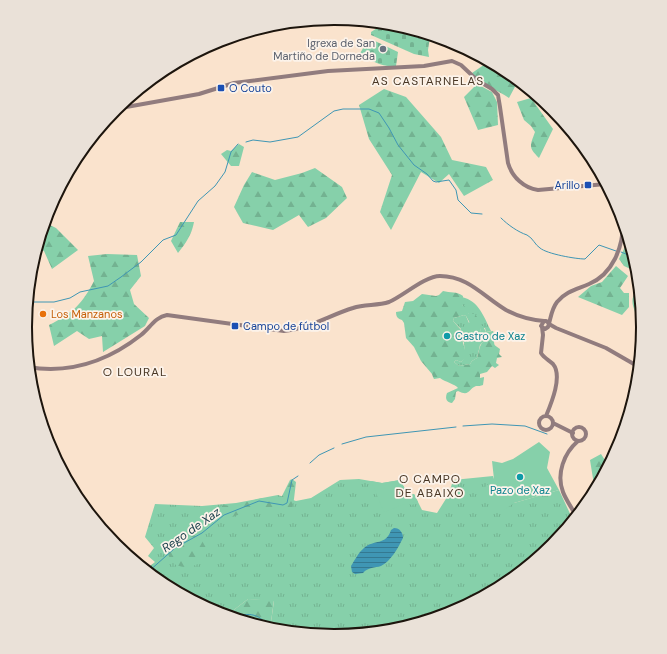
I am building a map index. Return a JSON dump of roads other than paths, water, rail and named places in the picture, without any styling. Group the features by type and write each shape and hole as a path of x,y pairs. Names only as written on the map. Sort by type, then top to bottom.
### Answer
{"street":[{"path":"127,107 199,94 234,83 334,71 424,66 452,61 461,65 477,80 492,89 498,95 508,163 510,170 519,181 538,190 600,185"},
{"path":"548,416 556,390 556,374 553,364 541,354 540,349 546,325 557,302 562,297 568,292 590,284 608,271 621,246 622,240"},
{"path":"34,367 60,369 97,361 137,338 156,320 167,315 284,331 298,329 355,307 388,302 429,278 437,276 449,277 468,283 480,290 506,310 606,348 633,364"},
{"path":"548,416 552,420 552,425"},
{"path":"548,416 540,420 540,426 546,430 552,425"},
{"path":"552,425 572,431 582,428 586,433 584,439 576,440"},
{"path":"572,431 576,440"},
{"path":"573,511 563,493 560,481 562,465 576,440"}],"water":[{"path":"394,528 401,531 403,538 391,558 385,564 369,569 363,573 355,574 352,572 351,566 358,554 368,545 386,538"}],"waterway":[{"path":"246,142 253,140 270,142 298,137 334,111 343,109 369,109 379,113 398,145 414,165 427,174 433,181 449,180 456,190 458,200 471,213 482,214"},
{"path":"33,302 54,302 70,298 80,292 108,286 141,262 163,240 176,235 198,201 215,186 225,172 231,152 238,144"},
{"path":"501,218 513,228 529,236 540,248 555,254 585,259 599,245 616,251"},
{"path":"621,252 626,254"},
{"name":"Rego de Xaz","path":"463,426 492,424 525,426 547,434"},
{"name":"Rego de Xaz","path":"342,444 366,437 456,427"},
{"name":"Rego de Xaz","path":"310,463 319,455 334,448"},
{"name":"Rego de Xaz","path":"152,568 175,548 202,533 224,515 259,501 283,505 287,503 292,480 298,476"},
{"path":"243,615 254,615 264,621"}],"place":[{"name":"Igrexa de San Martiño de Dorneda","path":"383,49"},
{"name":"O Couto","path":"221,88"},
{"name":"Arillo","path":"588,185"},
{"name":"Los Manzanos","path":"43,314"},
{"name":"Campo de fútbol","path":"235,326"},
{"name":"Castro de Xaz","path":"447,336"},
{"name":"Pazo de Xaz","path":"520,477"}],"district":[{"name":"AS CASTARNELAS","path":"428,81"},
{"name":"O LOURAL","path":"135,372"},
{"name":"O CAMPO DE ABAIXO","path":"430,486"}]}
